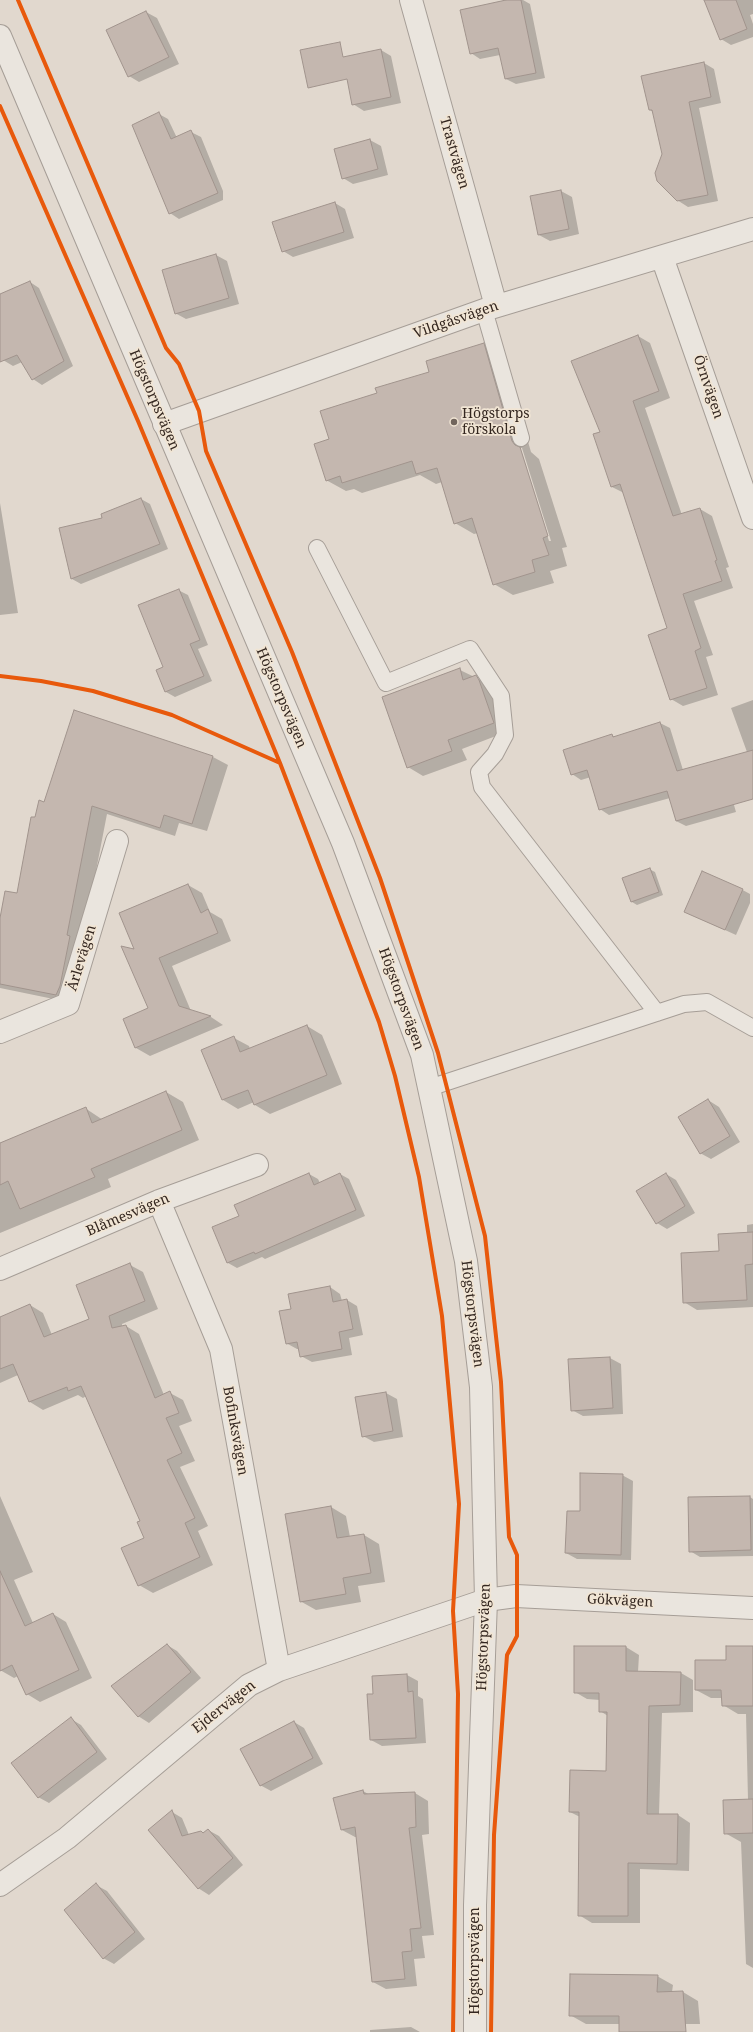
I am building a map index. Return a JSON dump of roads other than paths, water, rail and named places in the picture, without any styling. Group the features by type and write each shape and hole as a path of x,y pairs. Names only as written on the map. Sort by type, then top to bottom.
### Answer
{"street":[{"name":"Trastvägen","path":"411,0 490,308"},
{"name":"Högstorpsvägen","path":"0,36 343,843 422,1055 466,1261 481,1386 486,1600 474,1905 475,2032"},
{"name":"Vildgåsvägen","path":"164,424 490,308 753,229"},
{"name":"Örnvägen","path":"662,257 753,518"},
{"name":"Ärlevägen","path":"0,1032 68,1004 117,841"},
{"name":"Blåmesvägen","path":"0,1269 159,1201 257,1164"},
{"name":"Bofinksvägen","path":"159,1201 220,1349 279,1670"},
{"name":"Gökvägen","path":"486,1600 516,1596 753,1608"},
{"name":"Ejdervägen","path":"0,1884 67,1838 249,1685 279,1670 486,1600"}],"lane":[{"path":"490,308 521,438"},
{"path":"317,548 386,683 470,649 501,696 505,735 495,754 479,772 482,787 657,1013"},
{"path":"429,1088 684,1004 707,1002 753,1028"}],"place":[{"name":"Högstorps förskola","path":"454,422"}]}
